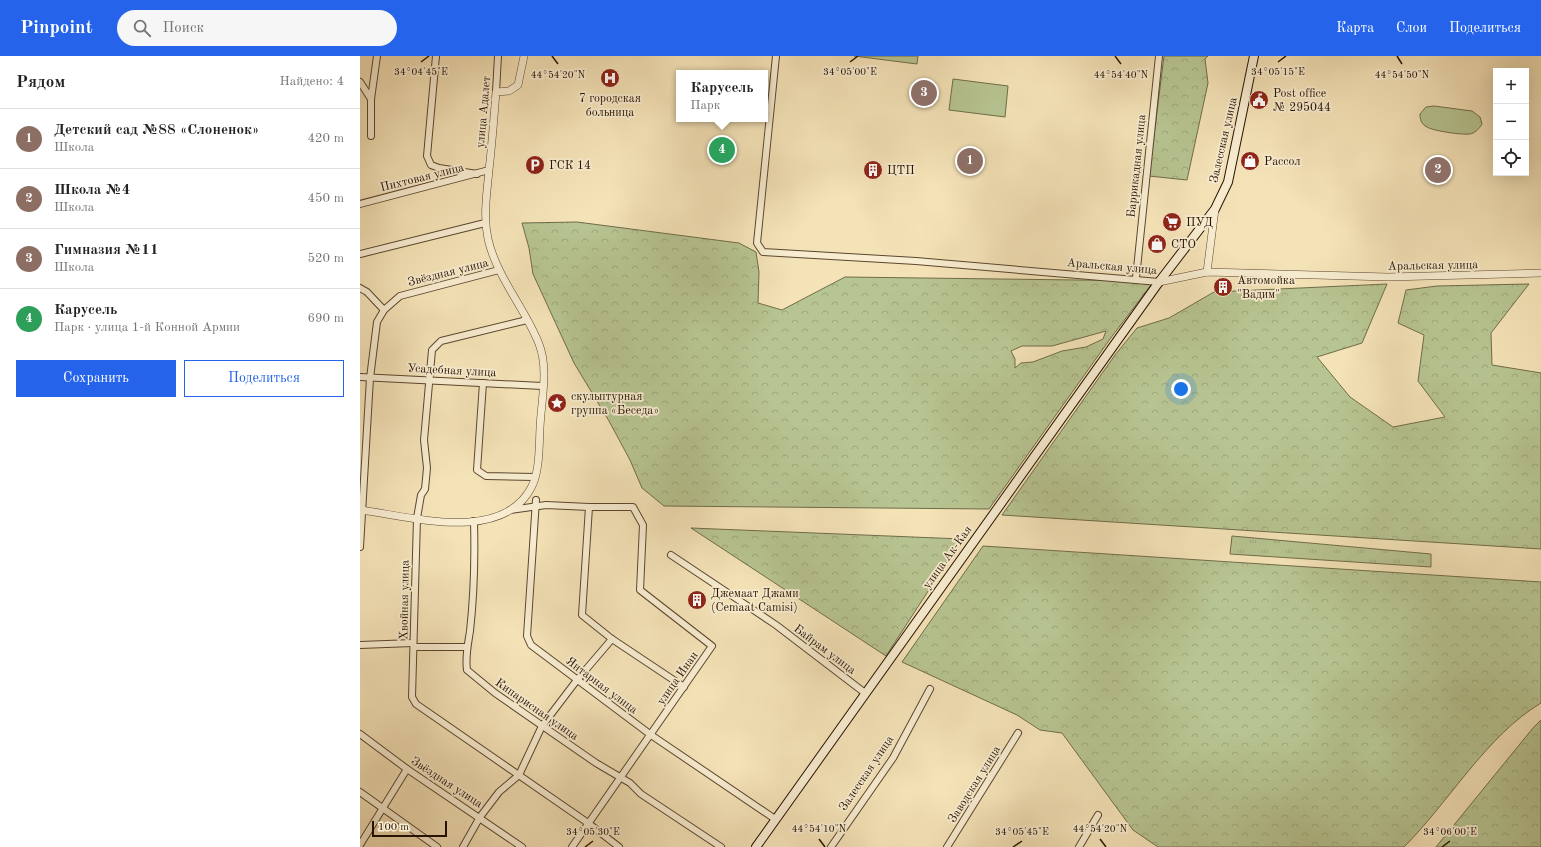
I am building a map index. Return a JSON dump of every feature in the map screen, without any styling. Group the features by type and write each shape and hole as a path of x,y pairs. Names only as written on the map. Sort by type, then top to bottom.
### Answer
{"main road":[{"name":"Залесская улица","path":"1159,282 1216,209 1228,182 1254,56"},
{"name":"улица Ак-Кая","path":"756,847 1159,282"}],"street":[{"path":"371,136 371,98 377,56"},
{"path":"436,56 427,156 431,165 439,168 477,174"},
{"name":"улица Адалет","path":"498,56 485,223 492,254 499,270 527,320 542,355 542,386 535,477"},
{"path":"496,92 509,91 518,85 524,56"},
{"name":"Аральская улица","path":"776,56 757,243 763,252 916,261 1136,278 1159,282 1207,272 1388,277 1541,273"},
{"name":"Баррикадная улица","path":"1136,278 1159,56"},
{"path":"360,82 371,98"},
{"name":"Пихтовая улица","path":"360,204 489,170"},
{"path":"1207,272 1216,209"},
{"path":"360,254 485,223"},
{"name":"Звёздная улица","path":"360,547 370,378 377,322 384,310 400,296 499,270"},
{"path":"360,288 367,292 384,310"},
{"name":"Хвойная улица","path":"527,320 442,341 432,350 431,380 424,440 427,468 425,490 421,496 418,518 412,697 416,704 588,823 619,847"},
{"name":"Усадебная улица","path":"360,377 542,386"},
{"path":"361,510 447,523 474,521 504,514 527,494 535,477 486,476 477,470 483,383"},
{"path":"527,494 546,505"},
{"path":"535,507 536,500"},
{"path":"510,510 546,505 589,507 582,615 612,639 684,687"},
{"name":"Янтарная улица","path":"535,507 528,636 530,645 651,735 775,819"},
{"name":"улица Инан","path":"572,847 712,646 640,590 643,525 633,507 589,507"},
{"name":"Кипарисная улица","path":"474,521 467,670 495,693 542,726 721,847"},
{"name":"Байрам улица","path":"671,555 776,625 865,693"},
{"path":"463,847 480,817 499,792 519,775 542,726 577,680 612,639"},
{"path":"360,645 467,647"},
{"name":"Залесская улица","path":"831,847 893,758 930,689"},
{"name":"Заводская улица","path":"948,847 1018,733"},
{"name":"Звёздная улица","path":"360,734 407,769 480,817 522,847"},
{"path":"360,845 384,809 407,769"},
{"path":"360,792 437,847"},
{"path":"1079,847 1098,815"}],"green space":[{"path":"854,56 918,56 917,64"},
{"path":"1164,56 1208,56 1205,59 1208,83 1187,180 1149,176"},
{"path":"953,79 1008,86 1005,117 949,110"},
{"path":"1434,106 1472,111 1480,117 1482,124 1474,133 1470,134 1435,130 1425,126 1422,123 1420,114 1426,107"},
{"path":"577,222 739,243 756,252 759,272 758,303 782,310 845,277 1154,281 1110,339 989,509 664,506 642,488 630,460 609,421 574,363 533,274 529,248 522,223","holes":["1106,331 1103,339 1086,347 1062,351 1033,362 1021,363 1015,368 1015,359 1011,351 1022,346 1052,346"]},
{"path":"1387,284 1362,343 1317,357 1350,397 1393,427 1445,417 1418,381 1424,335 1398,323 1406,290 1437,286 1529,284 1491,333 1492,365 1541,373 1541,549 1002,515 1115,355 1137,328 1169,318 1214,292"},
{"path":"691,528 962,539 886,656"},
{"path":"1232,536 1431,554 1431,567 1230,554"},
{"path":"983,546 1541,582 1541,703 1521,717 1503,733 1469,770 1421,829 1404,847 1158,847 1133,830 1062,733 1040,730 1017,715 902,662"},
{"path":"1541,720 1541,847 1436,847 1533,728"}],"place":[{"name":"7 городская больница","path":"610,78"},
{"name":"Гимназия №11","path":"924,93"},
{"name":"Post office № 295044","path":"1259,100"},
{"name":"Карусель","path":"722,150"},
{"name":"Детский сад №88 «Слоненок»","path":"970,161"},
{"name":"Рассол","path":"1250,161"},
{"name":"ГСК 14","path":"535,165"},
{"name":"ЦТП","path":"873,170"},
{"name":"Школа №4","path":"1438,170"},
{"name":"ПУД","path":"1172,222"},
{"name":"СТО","path":"1157,244"},
{"name":"Автомойка \"Вадим\"","path":"1223,287"},
{"name":"скульптурная группа «Беседа»","path":"557,403"},
{"name":"Джемаат Джами (Cemaat Camisi)","path":"697,600"}]}
